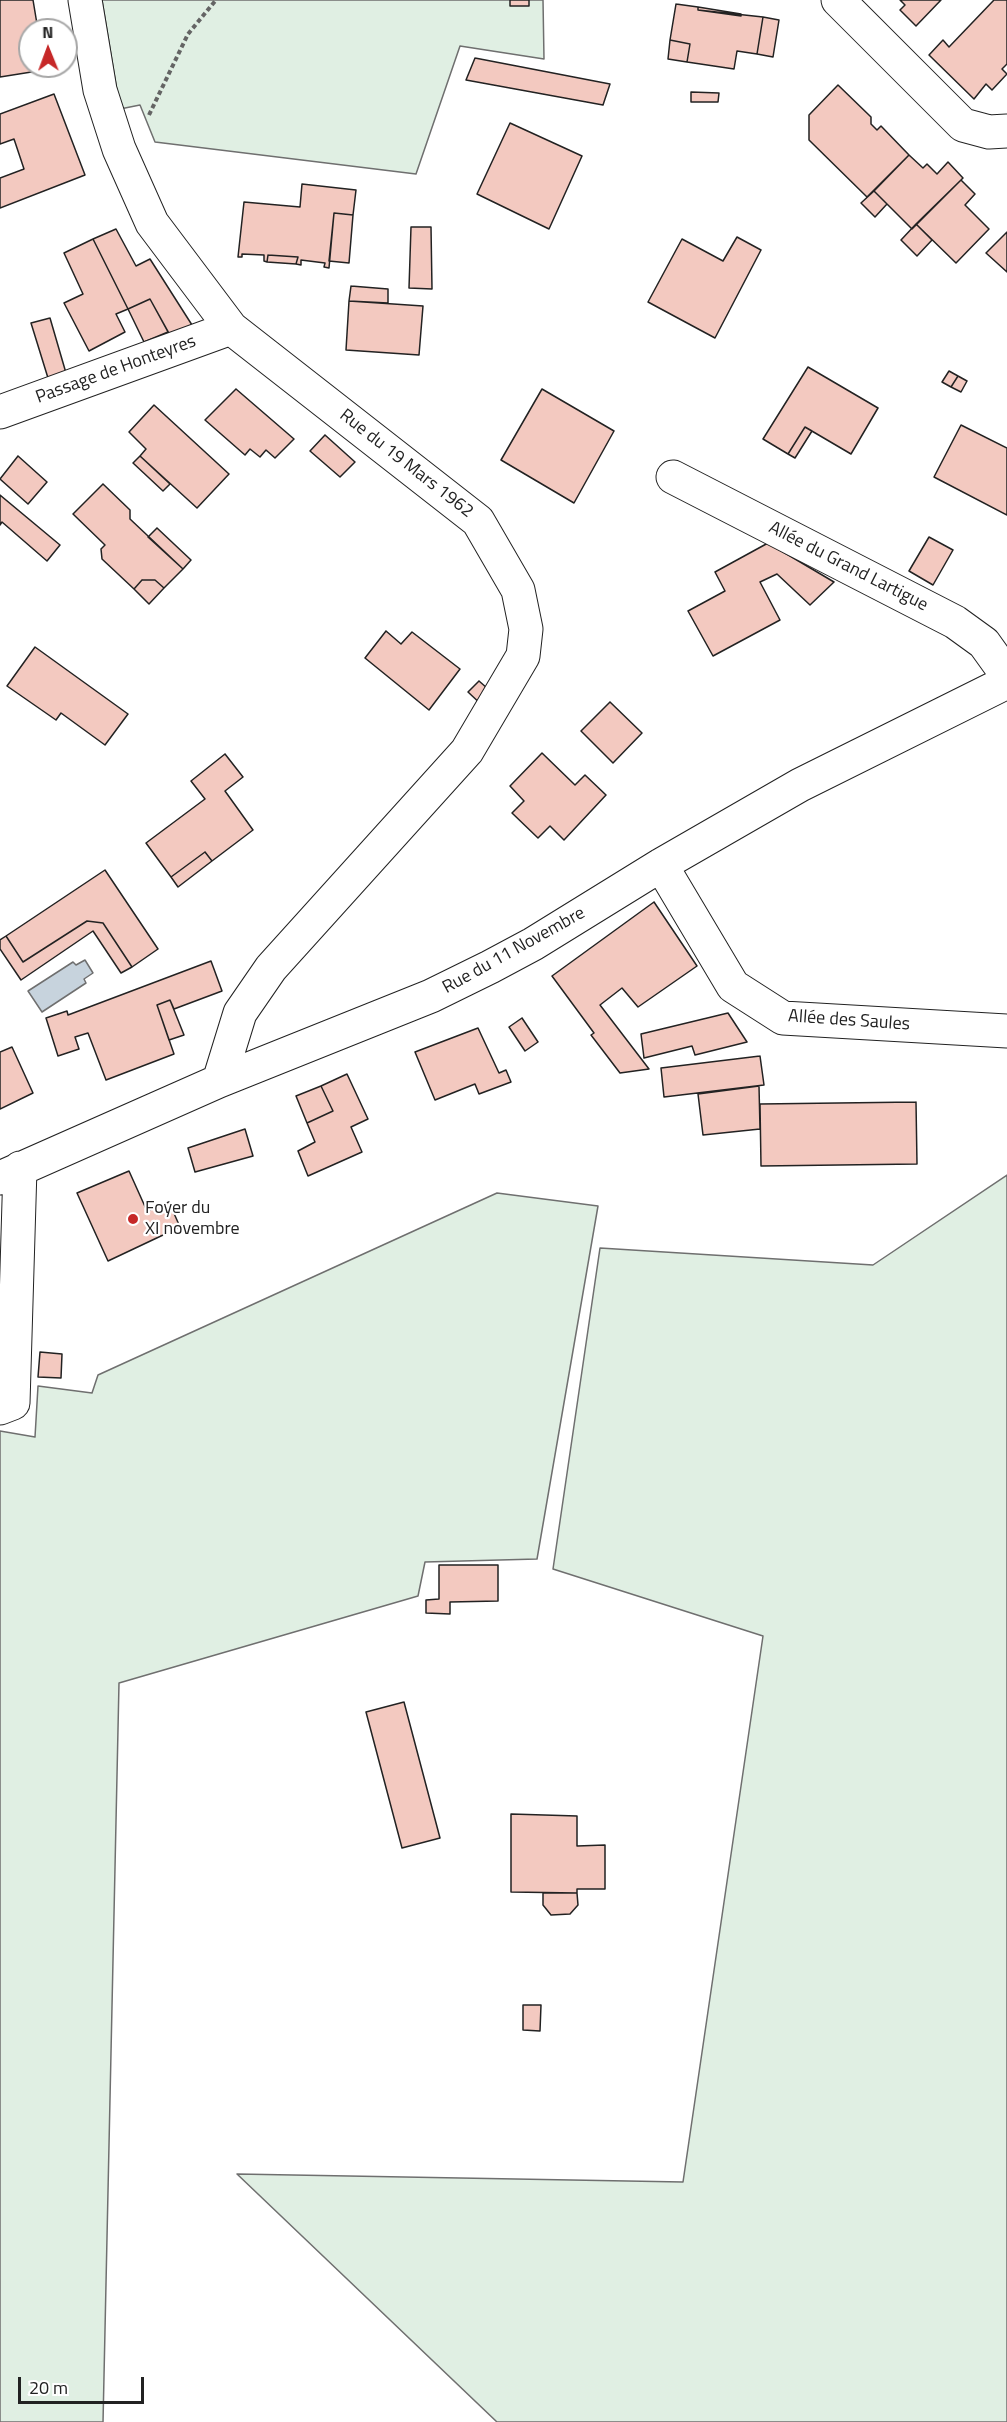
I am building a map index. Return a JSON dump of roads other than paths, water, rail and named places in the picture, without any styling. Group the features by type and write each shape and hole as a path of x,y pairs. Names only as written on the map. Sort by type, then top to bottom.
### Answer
{"street":[{"name":"Rue du 19 Mars 1962","path":"85,0 100,90 119,149 152,223 231,328 478,521 519,590 526,629 523,656 468,752 271,968 240,1013 219,1081"},
{"path":"838,0 963,124 989,132 1007,131"},
{"name":"Passage de Honteyres","path":"0,412 231,328"},
{"name":"Allée du Grand Lartigue","path":"673,477 955,622 984,643 1007,675"},
{"name":"Rue du 11 Novembre","path":"10,1173 219,1081 431,996 480,972 533,944 661,865 800,785 1007,682"},
{"name":"Allée des Saules","path":"661,865 733,986 783,1018 1007,1031"},
{"path":"0,1408 13,1403 10,1173"}],"place":[{"name":"Foyer du XI novembre","path":"133,1219"}]}
